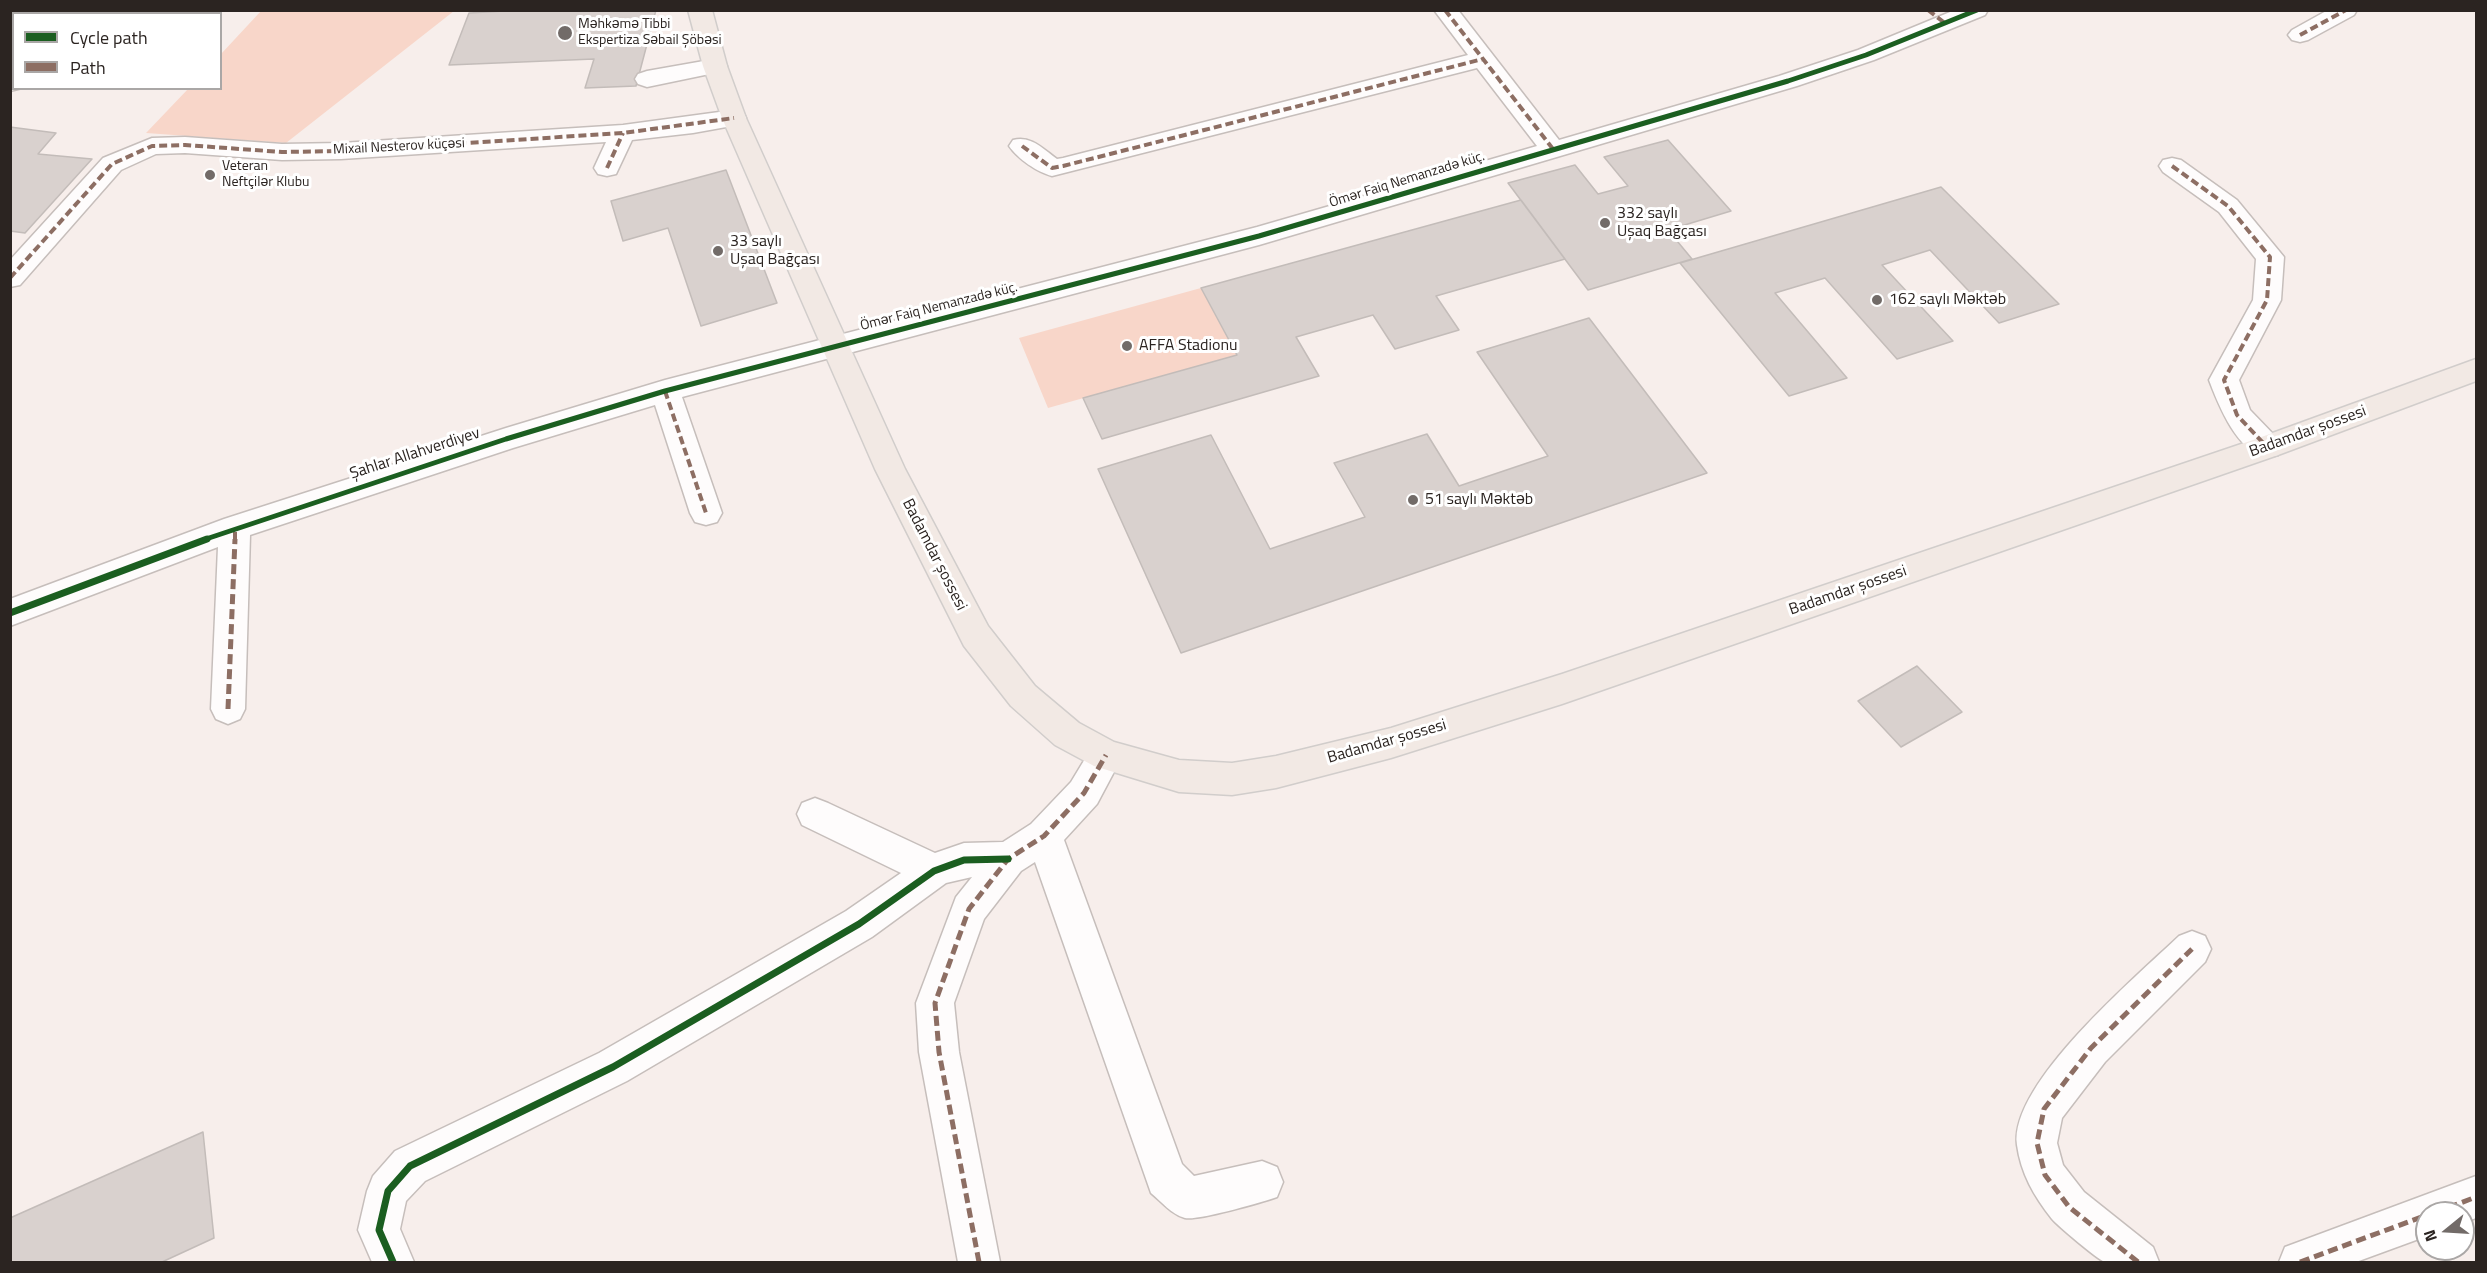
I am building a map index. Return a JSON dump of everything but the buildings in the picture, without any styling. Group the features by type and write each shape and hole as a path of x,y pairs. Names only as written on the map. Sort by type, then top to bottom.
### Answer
{"main road":[{"name":"Badamdar şossesi","path":"700,10 715,66 734,118 890,469 976,636 1023,696 1066,734 1106,755 1179,776 1232,779 1276,772 1392,743 1573,685 2267,447 2476,370"}],"street":[{"path":"1445,10 1553,149"},
{"name":"Ömər Faiq Nemanzadə küç.","path":"836,346 1259,236 1788,81 1866,55 1937,17 1977,10"},
{"path":"2300,35 2346,10"},
{"path":"1022,146 1052,168 1063,166 1482,59"},
{"path":"647,79 715,66"},
{"name":"Mixail Nesterov küçəsi","path":"10,278 112,164 152,146 185,145 282,152 340,151 623,133 734,118"},
{"path":"607,168 623,133"},
{"path":"2172,166 2228,206 2270,257 2267,300 2224,380 2237,415 2267,447"},
{"name":"Şahlar Allahverdiyev","path":"10,613 235,528 495,442 665,391 836,346"},
{"path":"665,391 706,513"},
{"path":"228,709 235,528"},
{"path":"979,1263 939,1052 935,1003 969,909 1008,859 1044,836 1084,793 1106,755"},
{"path":"815,814 934,872"},
{"path":"1044,836 1166,1178 1188,1198 1262,1182"},
{"path":"393,1263 380,1230 388,1191 410,1166 614,1067 859,924 934,872 964,860 1008,859"},
{"path":"2138,1263 2069,1207 2045,1175 2037,1143 2044,1108 2091,1048 2192,949"},
{"path":"2300,1263 2415,1220"}],"shaded area":[{"path":"262,10 454,11 286,143 146,133 187,90 222,90 222,53"},
{"name":"AFFA Stadionu","path":"1201,288 1237,355 1048,408 1019,338"}],"marked path":[{"path":"1445,10 1553,149"},
{"path":"1928,10 1946,24"},
{"path":"2300,35 2346,10"},
{"path":"1022,146 1052,168 1063,166 1483,59"},
{"path":"10,278 112,164 152,146 185,145 282,152 341,151 623,133 734,118"},
{"path":"607,168 623,133"},
{"path":"2172,166 2228,206 2270,257 2267,300 2224,380 2237,415 2267,447"},
{"path":"665,391 706,513"},
{"path":"228,709 235,528"},
{"path":"979,1262 939,1052 935,1003 969,909 1008,859 1044,836 1084,793 1106,755"},
{"path":"2138,1262 2069,1207 2045,1175 2037,1143 2044,1109 2091,1048 2192,949"},
{"path":"2466,1201 2476,1197"},
{"path":"2300,1262 2415,1219"}],"cycle path":[{"path":"10,613 235,528 506,439 665,391 1259,236 1788,81 1866,55 1977,10"},
{"path":"393,1262 379,1230 388,1191 410,1166 613,1067 859,924 934,871 964,860 1008,859"}],"place":[{"name":"Məhkəmə Tibbi Ekspertiza Səbail Şöbəsi","path":"565,33"},
{"name":"Veteran Neftçilər Klubu","path":"210,175"},
{"name":"332 saylı Uşaq Bağçası","path":"1605,223"},
{"name":"33 saylı Uşaq Bağçası","path":"718,251"},
{"name":"162 saylı Məktəb","path":"1877,300"},
{"name":"AFFA Stadionu","path":"1127,346"},
{"name":"51 saylı Məktəb","path":"1413,500"}]}
